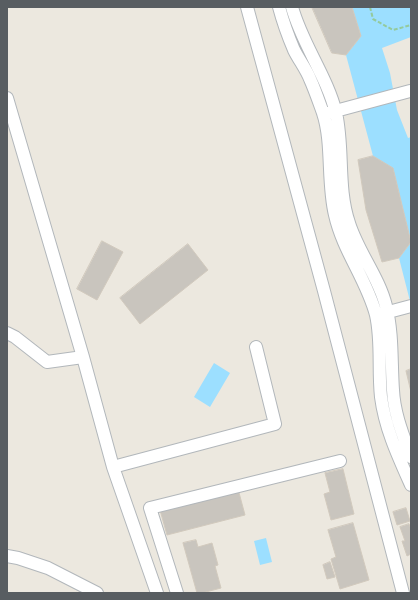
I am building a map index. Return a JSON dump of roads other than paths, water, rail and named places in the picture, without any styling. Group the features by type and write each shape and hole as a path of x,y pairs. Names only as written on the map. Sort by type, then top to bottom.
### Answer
{"street":[{"path":"247,7 324,291 402,593"},
{"path":"279,7 289,38 311,82 334,111"},
{"path":"292,7 295,20 328,90 340,137 346,212 353,235 380,290 382,314 379,332 380,382 384,412 392,441 411,485"},
{"path":"334,111 410,91"},
{"path":"7,98 114,467 156,593"},
{"path":"382,314 406,307"},
{"path":"382,314 390,332 394,399 399,425 411,457"},
{"path":"7,333 16,337 47,362 83,357"},
{"path":"114,467 275,424 256,348"},
{"path":"177,593 150,508 340,461"},
{"path":"7,556 48,568 97,593"}],"water":[{"path":"352,7 411,7 411,37 382,48 390,73 397,110 408,138 411,137 411,242 393,169 373,156 346,55 361,36"},
{"path":"411,242 411,305 399,258"},
{"path":"214,363 230,373 210,407 194,397"},
{"path":"266,538 272,562 260,565 254,541"}]}
